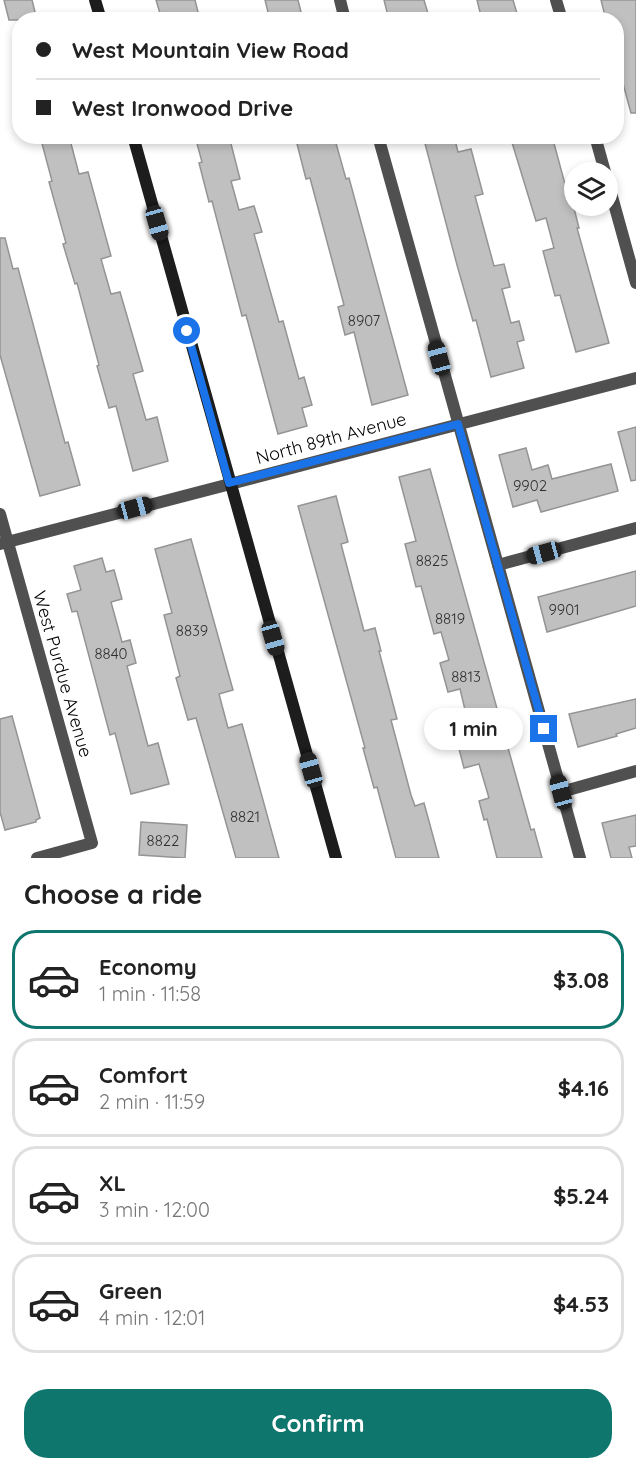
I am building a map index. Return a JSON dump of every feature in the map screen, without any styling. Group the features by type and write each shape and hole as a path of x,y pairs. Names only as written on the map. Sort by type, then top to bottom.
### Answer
{"street":[{"path":"135,144 336,858"},
{"path":"380,144 580,858"},
{"path":"597,144 602,162"},
{"path":"617,216 636,283"},
{"name":"North 89th Avenue","path":"4,543 636,378"},
{"name":"West Purdue Avenue","path":"0,514 4,543 92,843 37,858"},
{"path":"498,566 636,528"},
{"path":"561,792 636,771"}],"building":[{"path":"4,0 32,0 35,12 12,12 12,20 9,20"},
{"path":"156,0 195,0 198,12 160,12"},
{"path":"265,0 298,0 301,12 268,12"},
{"path":"384,0 424,0 428,12 387,12"},
{"path":"477,0 513,0 517,12 480,12"},
{"path":"601,0 636,0 636,113 631,113 624,87 624,12 604,12"},
{"path":"42,144 71,144 79,174 88,172 111,256 101,259 111,294 120,292 143,371 133,374 146,420 157,417 168,461 133,471 116,406 109,408 97,366 99,365 77,283 75,284 63,244 66,243 49,182 52,181"},
{"path":"197,144 231,144 240,179 231,181 239,210 254,206 262,232 254,234 279,322 283,321 299,379 304,377 312,405 302,408 307,426 278,434 246,315 242,316 212,201 209,202 199,163 202,162"},
{"path":"297,144 336,144 346,179 349,178 408,395 372,405 354,332 345,335 338,307 344,305 310,178 306,179"},
{"path":"425,144 456,144 458,152 471,149 483,194 475,196 494,266 504,264 510,287 502,289 511,323 519,321 524,340 517,342 524,368 491,377 476,320 473,321"},
{"path":"512,144 554,144 564,180 564,216 576,216 579,228 577,228 609,343 576,352 560,295 555,296 543,251 554,248 546,218 536,221"},
{"path":"0,238 5,238 13,269 18,268 65,443 68,442 80,485 40,496 0,355"},
{"path":"636,427 636,480 631,481 618,432"},
{"path":"526,448 532,470 548,465 552,479 611,464 618,491 541,512 537,500 513,507 499,455"},
{"path":"430,469 531,830 534,829 542,858 497,858 487,819 484,820 479,801 489,798 479,764 464,768 452,722 467,718 460,689 448,692 440,663 449,660 441,632 434,634 421,586 416,587 405,544 416,541 399,477"},
{"path":"336,496 348,542 341,544 364,631 375,628 397,719 391,720 411,795 415,806 424,803 439,858 396,858 377,787 374,788 298,506"},
{"path":"191,539 233,690 219,694 228,728 242,724 279,858 236,858 196,718 188,720 176,678 180,676 164,615 172,613 155,549"},
{"path":"102,558 106,572 114,570 122,599 111,602 122,642 130,640 136,663 127,666 148,746 158,743 169,784 131,794 115,733 110,735 77,611 72,612 67,594 81,590 74,566"},
{"path":"636,571 636,606 547,632 538,597"},
{"path":"636,699 636,728 578,747 569,714"},
{"path":"12,716 40,818 36,822 5,830 0,812 0,719"},
{"path":"636,815 636,846 629,847 632,858 611,858 602,823"},
{"path":"141,822 187,825 185,858 139,855"}],"route":[{"path":"187,331 229,483 458,424 544,729"}]}
